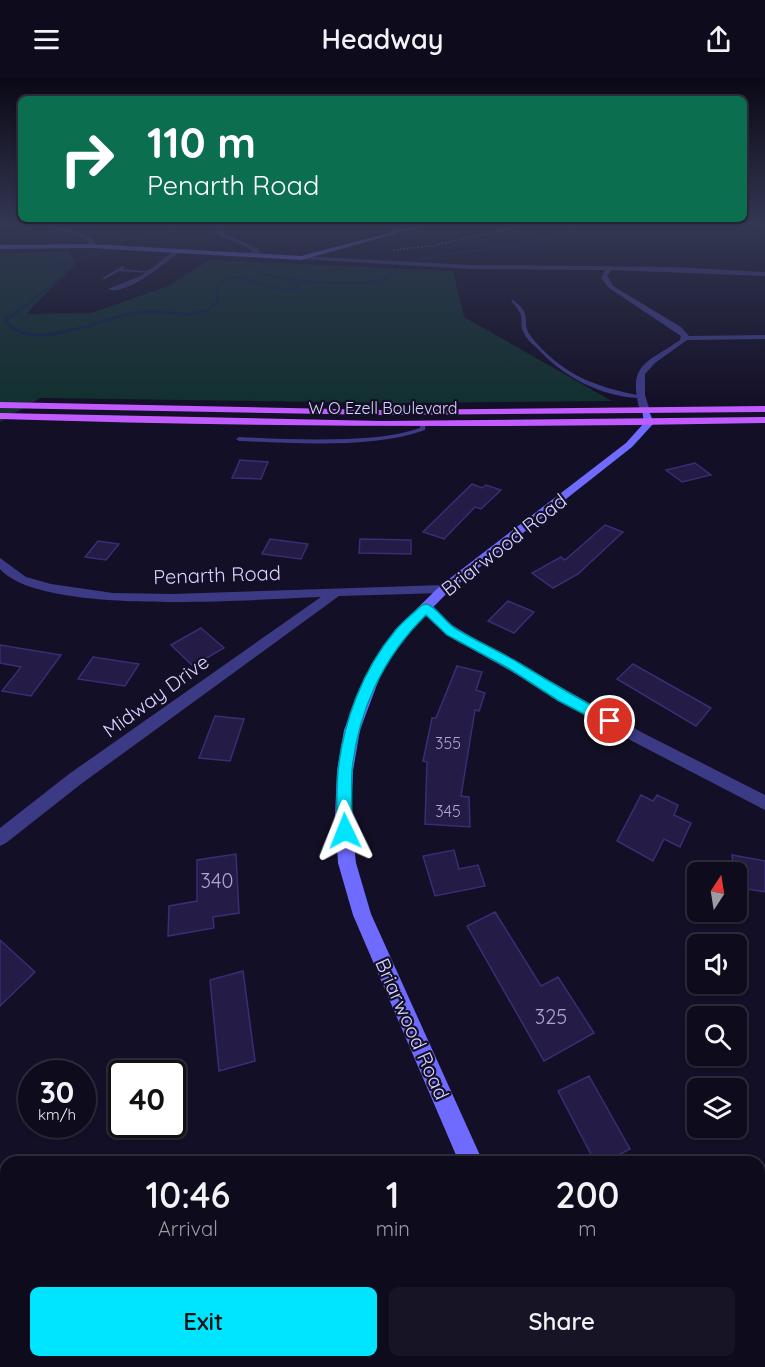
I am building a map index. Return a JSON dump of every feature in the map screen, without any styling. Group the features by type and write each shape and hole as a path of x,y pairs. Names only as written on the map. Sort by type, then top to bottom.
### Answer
{"main road":[{"name":"W O Ezell Boulevard","path":"0,405 192,411 426,413 765,409"},
{"path":"426,413 427,423"},
{"name":"W O Ezell Boulevard","path":"0,416 213,422 649,423 765,420"}],"street":[{"path":"111,290 127,284"},
{"path":"609,284 682,331 685,338"},
{"path":"649,423 640,397 638,379 645,367 685,338 765,337"},
{"name":"Briarwood Road","path":"468,1156 362,915 347,863 343,816 345,771 352,730 378,665 400,633 444,589 580,485 629,445 649,423"},
{"name":"Penarth Road","path":"0,562 10,573 22,580 50,588 113,597 172,598 444,589"},
{"name":"Midway Drive","path":"0,838 85,773 338,591"},
{"path":"427,608 441,624 452,632 513,665 564,698 765,802"}],"lane":[{"path":"512,301 522,310 526,333 547,357 565,372 606,392 640,397"},
{"path":"239,439 380,437 414,432 423,429 427,423"}],"green space":[{"path":"0,284 55,284 26,314 92,313 171,284 456,284 464,317 612,401 394,403 40,398 0,422"}],"building":[{"path":"240,460 268,462 261,479 232,478"},
{"path":"695,463 711,475 682,482 666,470"},
{"path":"472,484 482,488 486,485 501,490 481,509 475,507 444,539 423,532"},
{"path":"605,525 623,532 578,574 553,588 532,573 561,557 565,560"},
{"path":"270,539 308,544 301,559 262,554"},
{"path":"360,539 411,540 411,554 359,553"},
{"path":"98,541 119,544 106,560 85,557"},
{"path":"508,601 534,612 514,633 488,621"},
{"path":"201,628 224,648 193,666 171,645"},
{"path":"0,645 61,655 31,696 2,691 21,667 0,663"},
{"path":"93,657 139,664 125,686 78,679"},
{"path":"633,664 711,708 696,726 617,679"},
{"path":"457,666 482,672 476,690 485,693 479,711 475,710 461,796 469,797 470,827 425,824 427,762 423,761 432,718 436,718"},
{"path":"215,716 244,719 230,761 199,758"},
{"path":"641,795 653,801 657,795 678,805 674,815 691,823 680,847 664,839 653,861 617,841"},
{"path":"454,850 459,869 478,865 485,886 435,896 423,856"},
{"path":"236,854 239,913 213,917 214,928 168,936 169,906 197,901 197,860"},
{"path":"732,855 765,861 765,892 747,889 747,862 733,862"},
{"path":"495,912 541,986 558,977 594,1033 544,1061 467,926"},
{"path":"0,940 35,972 0,1006"},
{"path":"243,971 255,1061 219,1071 210,980"},
{"path":"589,1076 630,1149 617,1156 592,1156 558,1091"}],"waterway":[{"path":"16,313 53,284"},
{"path":"198,313 209,309 217,302 217,287 220,284"},
{"path":"263,284 288,290 299,288 296,284"},
{"path":"18,311 5,321 18,331 34,335 70,331 137,313"},
{"path":"137,313 188,314 203,311"},
{"path":"137,313 163,313"}],"route":[{"path":"345,831 343,816 345,771 352,730 364,696 378,665 400,633 427,608 441,624 463,639 513,665 564,698 610,721"}]}
